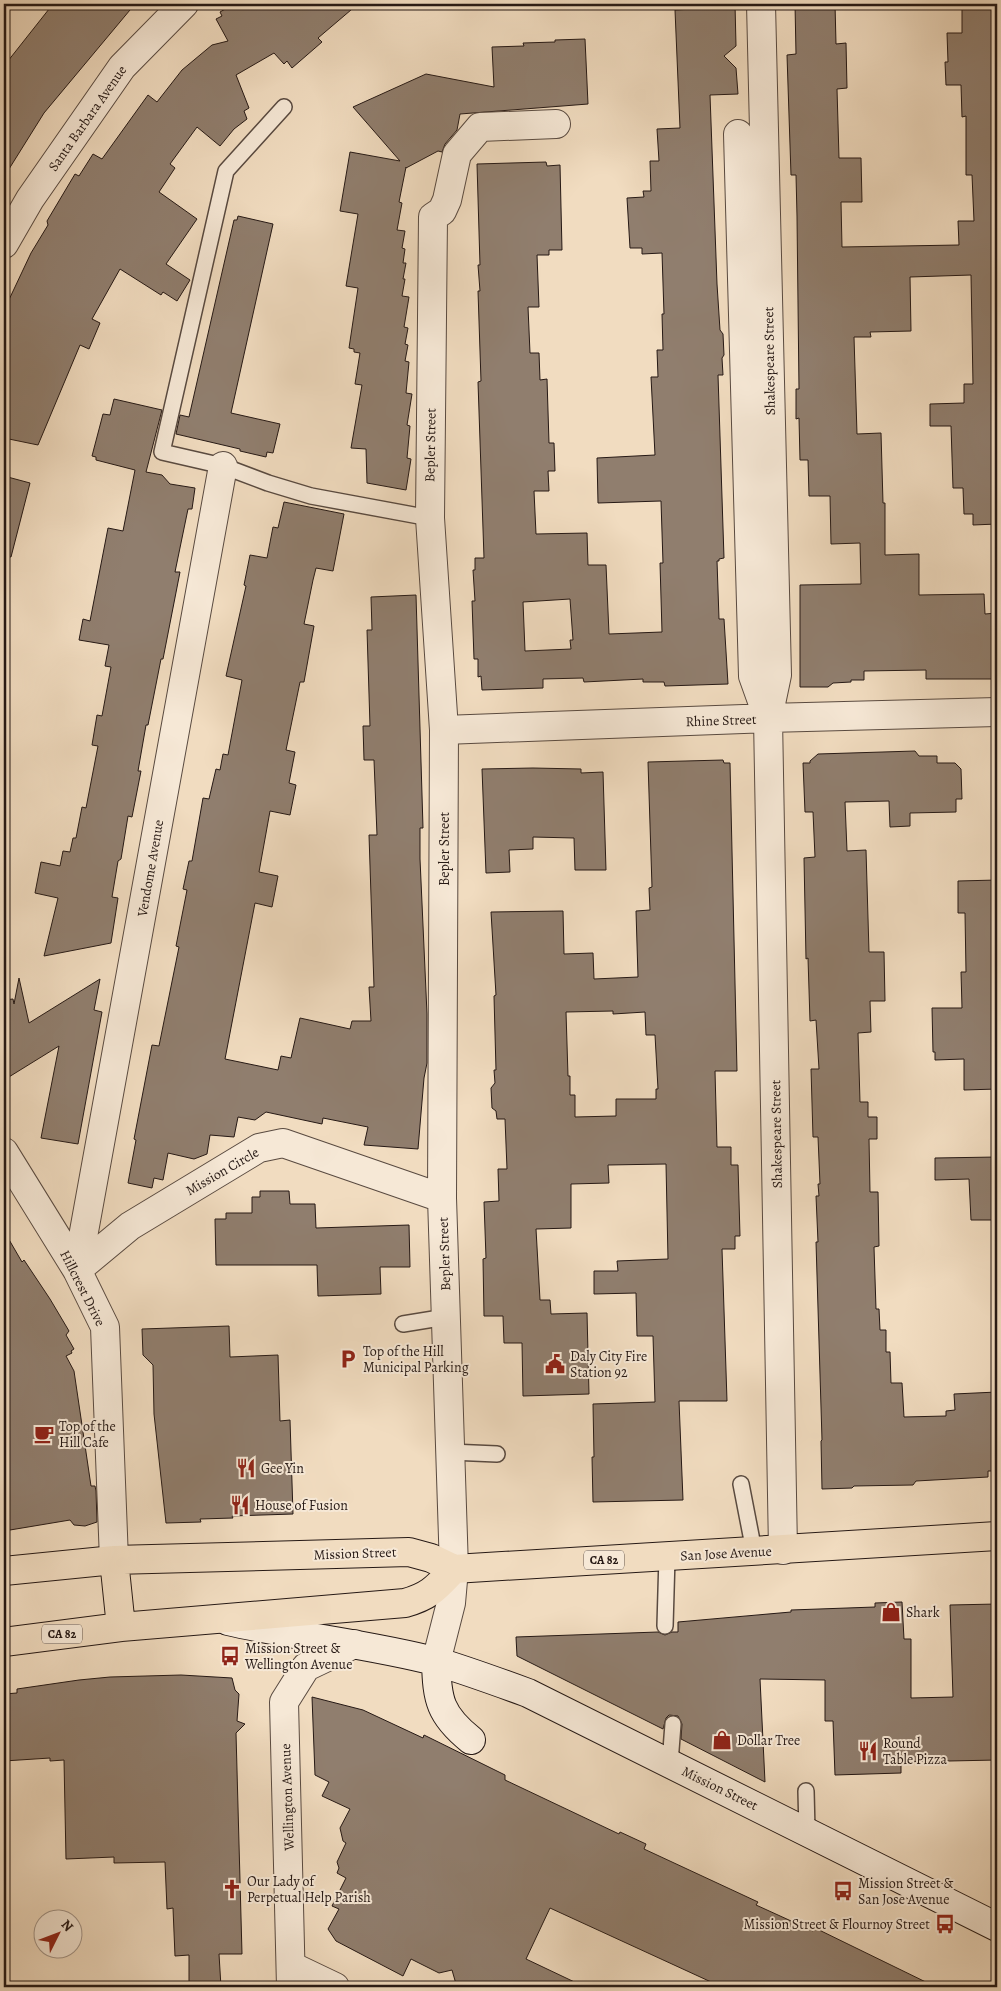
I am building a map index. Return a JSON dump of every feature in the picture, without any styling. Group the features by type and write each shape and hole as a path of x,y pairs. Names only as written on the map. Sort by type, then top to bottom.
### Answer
{"main road":[{"name":"San Jose Avenue","path":"454,1569 997,1536"},
{"name":"Mission Street","path":"4,1571 114,1560 409,1552 431,1558 454,1569"},
{"path":"114,1560 121,1627"},
{"name":"CA 82","path":"4,1642 121,1627 228,1621 405,1603 424,1597 454,1569"}],"street":[{"name":"Santa Barbara Avenue","path":"4,244 30,199 122,67 184,4"},
{"name":"Shakespeare Street","path":"760,4 777,675 768,718 783,1550"},
{"name":"Bepler Street","path":"470,1740 453,1725 442,1706 437,1683 436,1662 451,1604 454,1569 442,1198 444,730 430,518 433,217 442,211 447,200 457,154 480,127 556,124"},
{"name":"Shakespeare Street","path":"738,134 753,676 768,718"},
{"name":"Vendome Avenue","path":"77,1270 223,466"},
{"name":"Rhine Street","path":"444,730 997,712"},
{"name":"Mission Circle","path":"77,1270 130,1226 259,1148 283,1143 442,1198"},
{"name":"Hillcrest Drive","path":"4,1152 77,1270 105,1327 114,1560"},
{"name":"Mission Street","path":"228,1621 354,1644 436,1662 481,1675 528,1694 670,1763 995,1925"},
{"name":"Wellington Avenue","path":"291,1977 284,1702 306,1667 354,1644"},
{"path":"291,1977 335,1987"}],"lane":[{"path":"284,106 226,171 162,452 223,466 268,483 312,496 430,518"},
{"path":"403,1324 446,1317"},
{"path":"450,1452 496,1454"},
{"path":"741,1484 754,1551"},
{"path":"665,1626 667,1556"},
{"path":"670,1763 673,1724"},
{"path":"806,1790 807,1831"}],"building":[{"path":"53,4 135,4 44,113 4,177 4,66"},
{"path":"234,4 358,4 318,38 322,42 292,68 287,61 284,64 274,53 236,75 249,108 244,111 247,119 234,129 220,146 197,127 170,164 175,168 159,192 197,219 166,264 190,280 177,301 163,292 161,295 120,269 92,319 100,323 89,349 80,345 38,445 4,438 4,317 9,307 6,306 31,253 48,225 47,221 75,174 79,176 93,154 102,159 148,95 157,102 182,70 212,45 228,41 216,19 222,16 220,12"},
{"path":"693,4 735,4 736,46 724,56 736,68 738,94 710,95 717,284 720,330 723,334 724,355 722,358 723,375 718,375 724,558 717,561 719,619 724,619 728,684 665,686 664,682 643,682 643,679 584,682 583,678 543,679 543,688 482,690 481,676 478,677 478,659 474,659 472,601 475,601 473,570 475,570 475,558 484,558 478,382 481,381 477,164 546,162 547,166 560,165 562,250 549,250 549,255 537,255 539,307 528,307 530,353 539,353 540,380 547,379 549,443 554,443 555,471 548,471 549,491 534,491 536,534 587,533 588,565 606,565 609,634 662,632 660,563 663,563 661,501 598,503 597,458 655,455 651,377 658,377 657,350 663,350 662,253 642,254 642,248 630,248 627,198 644,197 643,191 651,191 650,161 659,161 657,129 680,128 675,10 693,9","holes":["570,599 573,640 570,640 571,649 525,651 523,602"]},
{"path":"795,4 835,4 836,44 846,43 847,88 837,89 839,158 861,158 862,202 841,202 842,247 959,245 958,221 974,221 972,175 966,175 966,116 962,117 961,85 946,85 945,62 948,62 947,33 962,33 962,4 997,4 997,524 973,525 973,514 964,514 963,488 953,488 951,426 930,426 930,404 964,403 964,384 973,384 971,275 910,277 911,331 870,332 871,337 854,337 857,434 881,433 883,503 885,503 885,555 919,554 919,595 984,594 985,614 997,613 997,679 926,679 926,670 864,671 864,680 833,683 828,687 800,687 800,585 861,584 860,543 831,544 830,496 809,496 808,460 800,460 799,418 796,419 796,389 799,389 796,175 791,175 787,55 796,54"},
{"path":"585,39 588,104 460,114 457,130 445,144 442,152 438,151 406,167 399,202 402,203 397,230 405,231 402,248 405,249 403,263 406,263 402,296 409,297 404,327 408,328 405,344 408,345 405,361 409,362 406,393 412,394 407,425 410,426 407,458 411,459 406,490 367,483 366,449 351,448 362,385 355,384 360,353 354,352 354,349 349,348 358,288 346,286 358,214 340,211 350,152 400,161 353,107 426,74 494,87 492,47 524,46 523,43"},
{"path":"238,216 273,224 231,413 280,424 273,453 267,452 266,457 176,434 180,415 189,417 234,220 237,220"},
{"path":"114,399 162,410 146,472 162,475 170,484 195,488 192,509 188,509 175,572 180,572 163,659 161,659 148,725 146,725 138,771 141,771 132,817 128,816 121,859 118,861 112,897 118,898 111,943 44,956 58,898 35,893 41,862 60,866 63,851 70,852 73,838 76,838 82,807 86,808 98,746 92,745 97,715 102,716 111,667 105,666 109,645 79,640 83,619 90,621 108,528 123,531 135,470 96,460 96,457 92,456 103,414 110,415"},
{"path":"4,476 30,483 11,557 4,556"},
{"path":"284,502 344,514 333,571 316,568 313,580 304,624 314,626 304,682 300,682 286,750 295,752 289,783 296,785 290,815 270,811 259,872 278,876 272,907 255,903 225,1059 278,1070 281,1056 291,1058 300,1018 350,1029 352,1021 371,1021 369,987 374,987 369,835 377,835 374,760 364,760 363,726 370,726 367,630 372,630 371,597 416,595 423,828 420,828 420,859 427,1014 427,1063 418,1149 364,1145 368,1127 323,1118 322,1124 266,1112 255,1120 238,1117 234,1137 210,1135 207,1154 194,1159 168,1153 163,1180 154,1178 152,1188 128,1183 136,1140 134,1139 152,1045 159,1046 179,947 176,946 187,890 183,889 189,861 192,861 203,798 209,799 216,769 220,770 223,754 228,755 242,680 226,676 246,586 244,585 250,555 267,558 273,527 278,528"},
{"path":"915,751 919,756 937,756 937,763 955,763 961,769 962,799 956,799 956,812 910,813 910,826 890,827 889,801 845,802 847,851 866,850 869,952 884,952 885,1001 870,1001 871,1032 858,1033 860,1102 868,1102 868,1117 877,1117 877,1139 869,1139 870,1192 878,1192 879,1246 874,1247 876,1309 879,1309 880,1330 886,1330 886,1352 890,1352 891,1383 902,1383 904,1417 946,1416 946,1411 955,1410 954,1394 997,1392 997,1471 988,1471 988,1477 916,1481 913,1485 854,1486 852,1488 822,1489 816,1242 818,1242 816,1196 819,1196 818,1184 820,1184 818,1137 813,1137 811,1069 819,1069 816,1020 810,1021 808,958 806,959 804,858 815,857 813,812 805,812 803,763 810,763 818,754"},
{"path":"723,760 724,763 730,763 737,1071 715,1071 717,1147 731,1147 731,1165 738,1165 740,1236 735,1236 735,1249 722,1249 727,1401 679,1401 683,1500 593,1502 593,1404 655,1402 653,1336 637,1336 636,1293 594,1294 594,1271 618,1271 617,1261 668,1259 666,1164 608,1165 609,1183 571,1184 571,1228 536,1229 540,1300 550,1300 551,1314 587,1313 589,1394 523,1396 522,1343 504,1343 503,1316 484,1316 483,1259 486,1258 484,1202 499,1201 498,1169 507,1169 505,1119 497,1119 496,1111 492,1108 491,1088 495,1083 494,1070 496,1070 494,996 496,995 491,912 563,911 564,954 593,953 594,979 638,977 636,911 650,910 649,888 652,887 648,762","holes":["613,1011 613,1014 645,1012 646,1035 655,1035 658,1089 656,1089 656,1099 616,1099 616,1116 575,1117 575,1095 570,1095 570,1076 568,1076 566,1012"]},
{"path":"482,769 581,769 581,773 603,772 606,870 575,870 574,838 533,837 533,849 509,850 510,872 486,873"},
{"path":"997,880 997,1089 964,1090 964,1059 935,1060 935,1052 933,1052 932,1008 962,1008 961,972 966,972 965,913 958,913 958,881"},
{"path":"19,978 29,1023 100,979 94,1010 102,1012 78,1144 41,1138 59,1046 4,1080 4,1000 13,999 14,1004"},
{"path":"997,1157 997,1220 971,1220 969,1179 935,1180 935,1158"},
{"path":"260,1191 289,1191 290,1204 315,1204 316,1228 409,1225 410,1267 380,1267 381,1294 318,1296 317,1265 216,1265 215,1219 226,1219 226,1213 252,1213 252,1197 260,1197"},
{"name":"Top of the Hill Cafe","path":"4,1231 22,1262 24,1260 69,1331 66,1335 74,1349 71,1351 72,1353 66,1356 74,1371 91,1486 95,1486 96,1491 97,1522 85,1526 74,1525 70,1520 4,1531"},
{"path":"229,1326 230,1357 278,1355 280,1421 290,1420 293,1514 232,1516 233,1518 200,1519 201,1522 166,1523 154,1414 153,1365 143,1355 142,1329"},
{"path":"902,1602 904,1639 911,1639 911,1698 953,1697 950,1605 997,1604 997,1760 901,1762 901,1773 835,1775 833,1721 825,1721 825,1680 760,1679 765,1782 681,1739 682,1724 678,1716 669,1715 666,1718 663,1729 517,1656 516,1637 658,1632 665,1635 678,1632 678,1622 791,1612 791,1610 875,1607 875,1603"},
{"path":"181,1675 232,1678 235,1690 239,1694 237,1721 245,1724 236,1733 242,1954 219,1954 221,1987 189,1987 189,1955 175,1956 173,1908 167,1909 165,1862 114,1863 114,1857 66,1859 64,1760 50,1761 50,1758 4,1761 4,1694 17,1693 17,1689 79,1680"},
{"path":"312,1697 363,1710 423,1738 424,1735 505,1775 505,1780 619,1834 620,1832 646,1844 644,1849 758,1902 756,1905 813,1931 815,1928 936,1987 722,1987 550,1908 526,1959 585,1987 464,1987 456,1984 452,1970 439,1973 411,1959 403,1976 336,1941 328,1929 339,1909 332,1906 346,1878 337,1873 339,1868 337,1862 346,1843 343,1841 340,1828 350,1809 322,1796 329,1782 315,1775"}],"place":[{"name":"Top of the Hill Municipal Parking","path":"348,1359"},
{"name":"Daly City Fire Station 92","path":"555,1364"},
{"name":"Top of the Hill Cafe","path":"44,1434"},
{"name":"Gee Yin","path":"246,1468"},
{"name":"House of Fusion","path":"240,1505"},
{"name":"Shark","path":"891,1612"},
{"name":"Mission Street & Wellington Avenue","path":"230,1656"},
{"name":"Dollar Tree","path":"722,1740"},
{"name":"Round Table Pizza","path":"868,1751"},
{"name":"Our Lady of Perpetual Help Parish","path":"232,1889"},
{"name":"Mission Street & San Jose Avenue","path":"843,1891"},
{"name":"Mission Street & Flournoy Street","path":"945,1924"}]}
